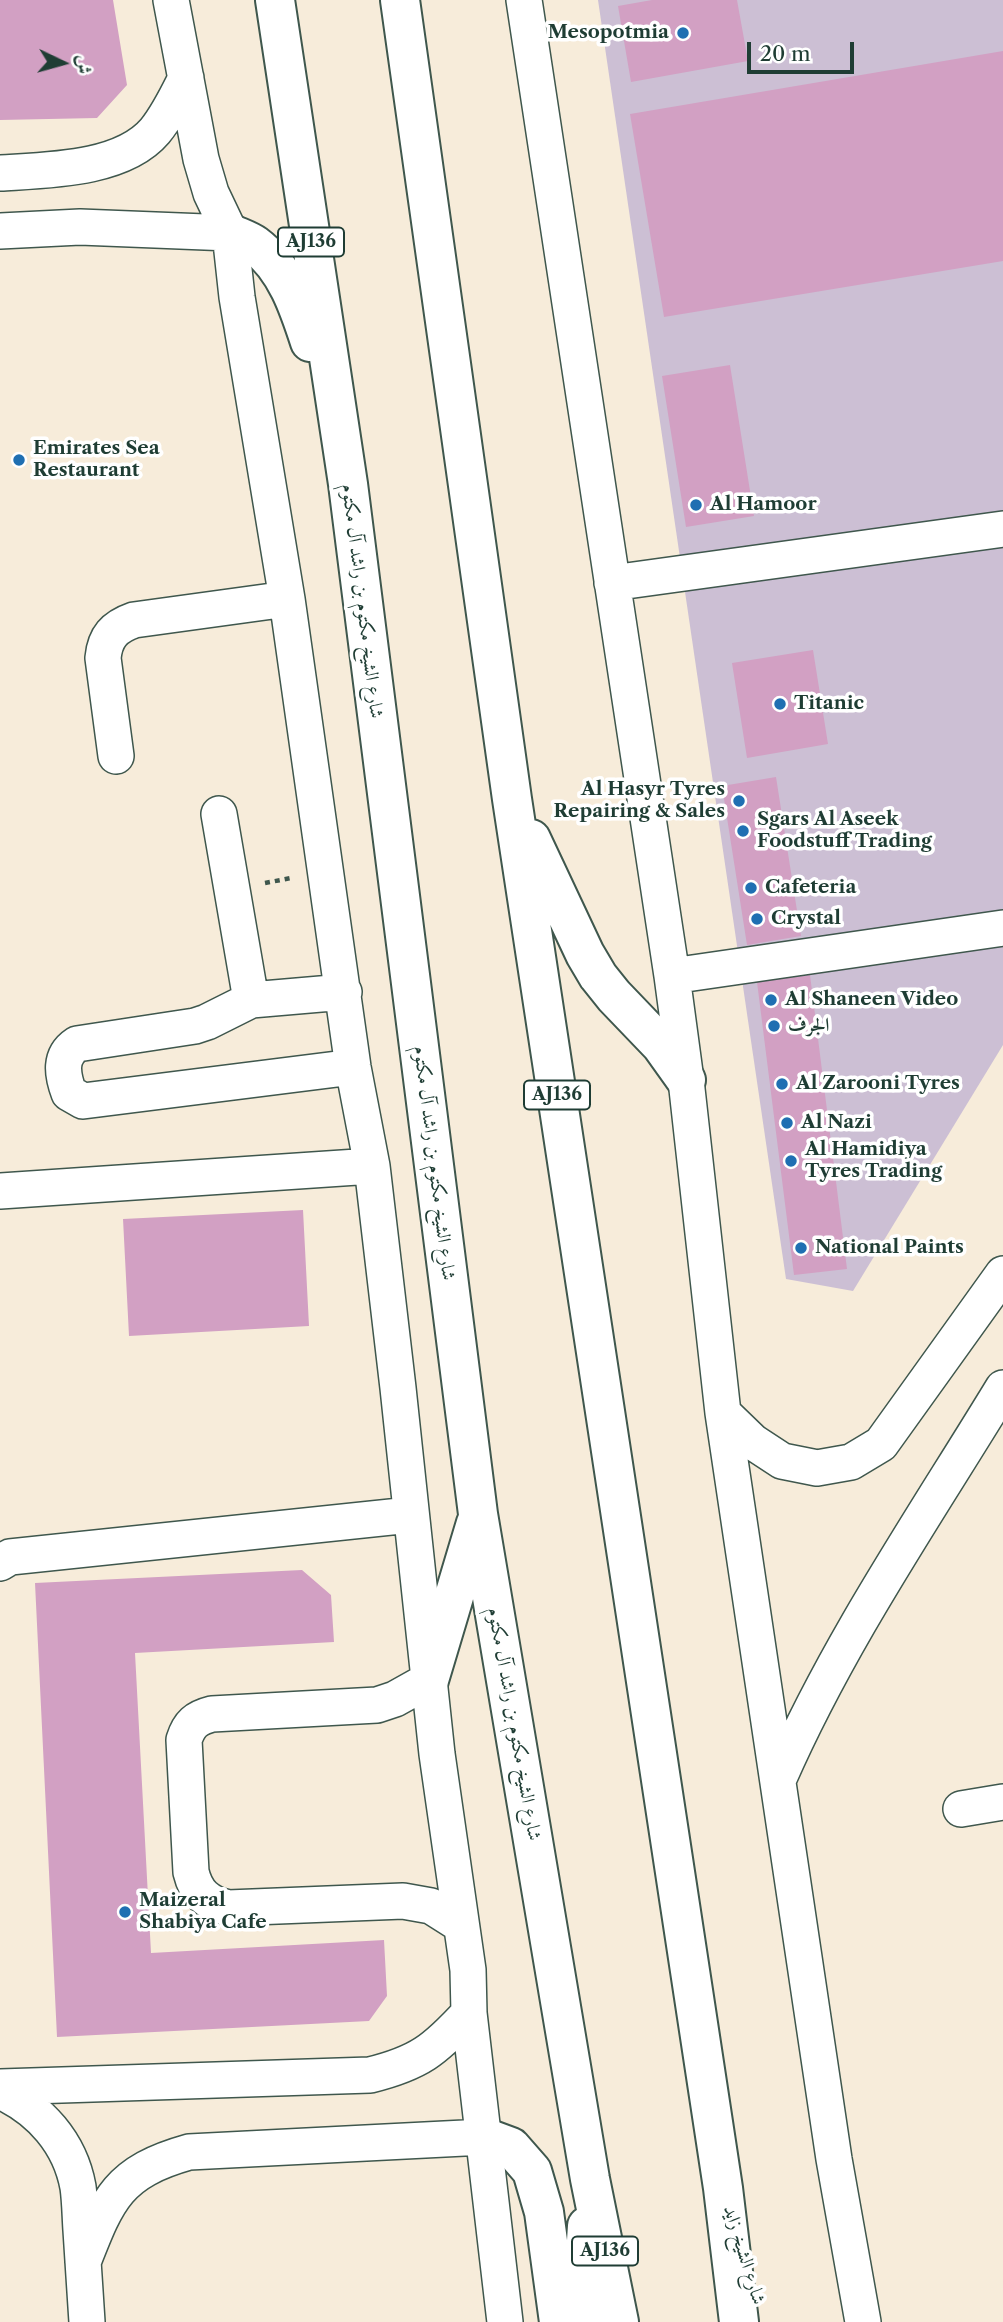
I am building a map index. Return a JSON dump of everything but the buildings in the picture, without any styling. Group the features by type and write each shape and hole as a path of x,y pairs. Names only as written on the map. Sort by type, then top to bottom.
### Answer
{"main road":[{"name":"شارع الشيخ مكتوم بن راشد آل مكتوم","path":"275,0 339,429 478,1514 590,2179 619,2322"},
{"name":"AJ136","path":"400,0 512,799 723,2189 739,2322"},
{"path":"230,233 256,246 280,271 305,327 339,429"},
{"path":"512,799 598,976 661,1045 686,1080"},
{"path":"429,1680 478,1514"},
{"path":"484,2137 511,2147 532,2171 544,2213 559,2322"},
{"path":"585,2322 583,2286 590,2179"},
{"name":"شارع الشيخ زايد","path":"723,2189 764,2322"}],"street":[{"path":"171,0 201,159 211,193 230,233 237,297 287,599 353,1067 372,1166 437,1754 468,1970 469,2013 505,2322"},
{"path":"524,0 672,976 723,1413 834,2159 863,2322"},
{"path":"0,173 54,169 97,162 129,151 154,133 186,78"},
{"path":"0,231 80,228 230,233"},
{"path":"612,583 1003,529"},
{"path":"116,756 103,658 104,645 111,633 121,624 134,620 287,599"},
{"path":"219,814 251,1000"},
{"path":"672,976 1003,928"},
{"path":"344,992 251,1000 195,1026 77,1044 69,1049 63,1065 69,1093 83,1101 353,1067"},
{"path":"0,1191 372,1166"},
{"path":"723,1413 753,1442 782,1461 817,1468 851,1462 881,1444 1003,1274"},
{"path":"779,1779 800,1730 832,1668 1003,1388"},
{"path":"0,1563 10,1557 410,1516"},
{"path":"429,1680 395,1699 377,1705 212,1714 193,1722 184,1740 191,1872 194,1886 203,1897 214,1905 228,1908 403,1901 430,1906 461,1924"},
{"path":"961,1809 1003,1802"},
{"path":"0,2089 370,2076 421,2058 442,2043 469,2013"},
{"path":"0,2089 38,2114 57,2136 70,2160 78,2187 86,2320"},
{"path":"83,2262 110,2200 131,2177 158,2161 189,2152 484,2137"}],"path":[{"path":"232,888 327,872"}],"shaded area":[{"path":"598,0 1003,0 1003,1045 853,1291 786,1279"}],"place":[{"name":"Mesopotmia","path":"683,33"},
{"name":"Emirates Sea Restaurant","path":"19,460"},
{"name":"Al Hamoor","path":"696,505"},
{"name":"Titanic","path":"780,704"},
{"name":"Al Hasyr Tyres Repairing & Sales","path":"739,801"},
{"name":"Sgars Al Aseek Foodstuff Trading","path":"743,831"},
{"name":"Cafeteria","path":"751,888"},
{"name":"Crystal","path":"757,919"},
{"name":"Al Shaneen Video","path":"771,1000"},
{"name":"الجرف","path":"774,1026"},
{"name":"Al Zarooni Tyres","path":"782,1084"},
{"name":"Al Nazi","path":"787,1123"},
{"name":"Al Hamidiya Tyres Trading","path":"791,1161"},
{"name":"National Paints","path":"801,1248"},
{"name":"Maizeral Shabiya Cafe","path":"125,1912"}]}
